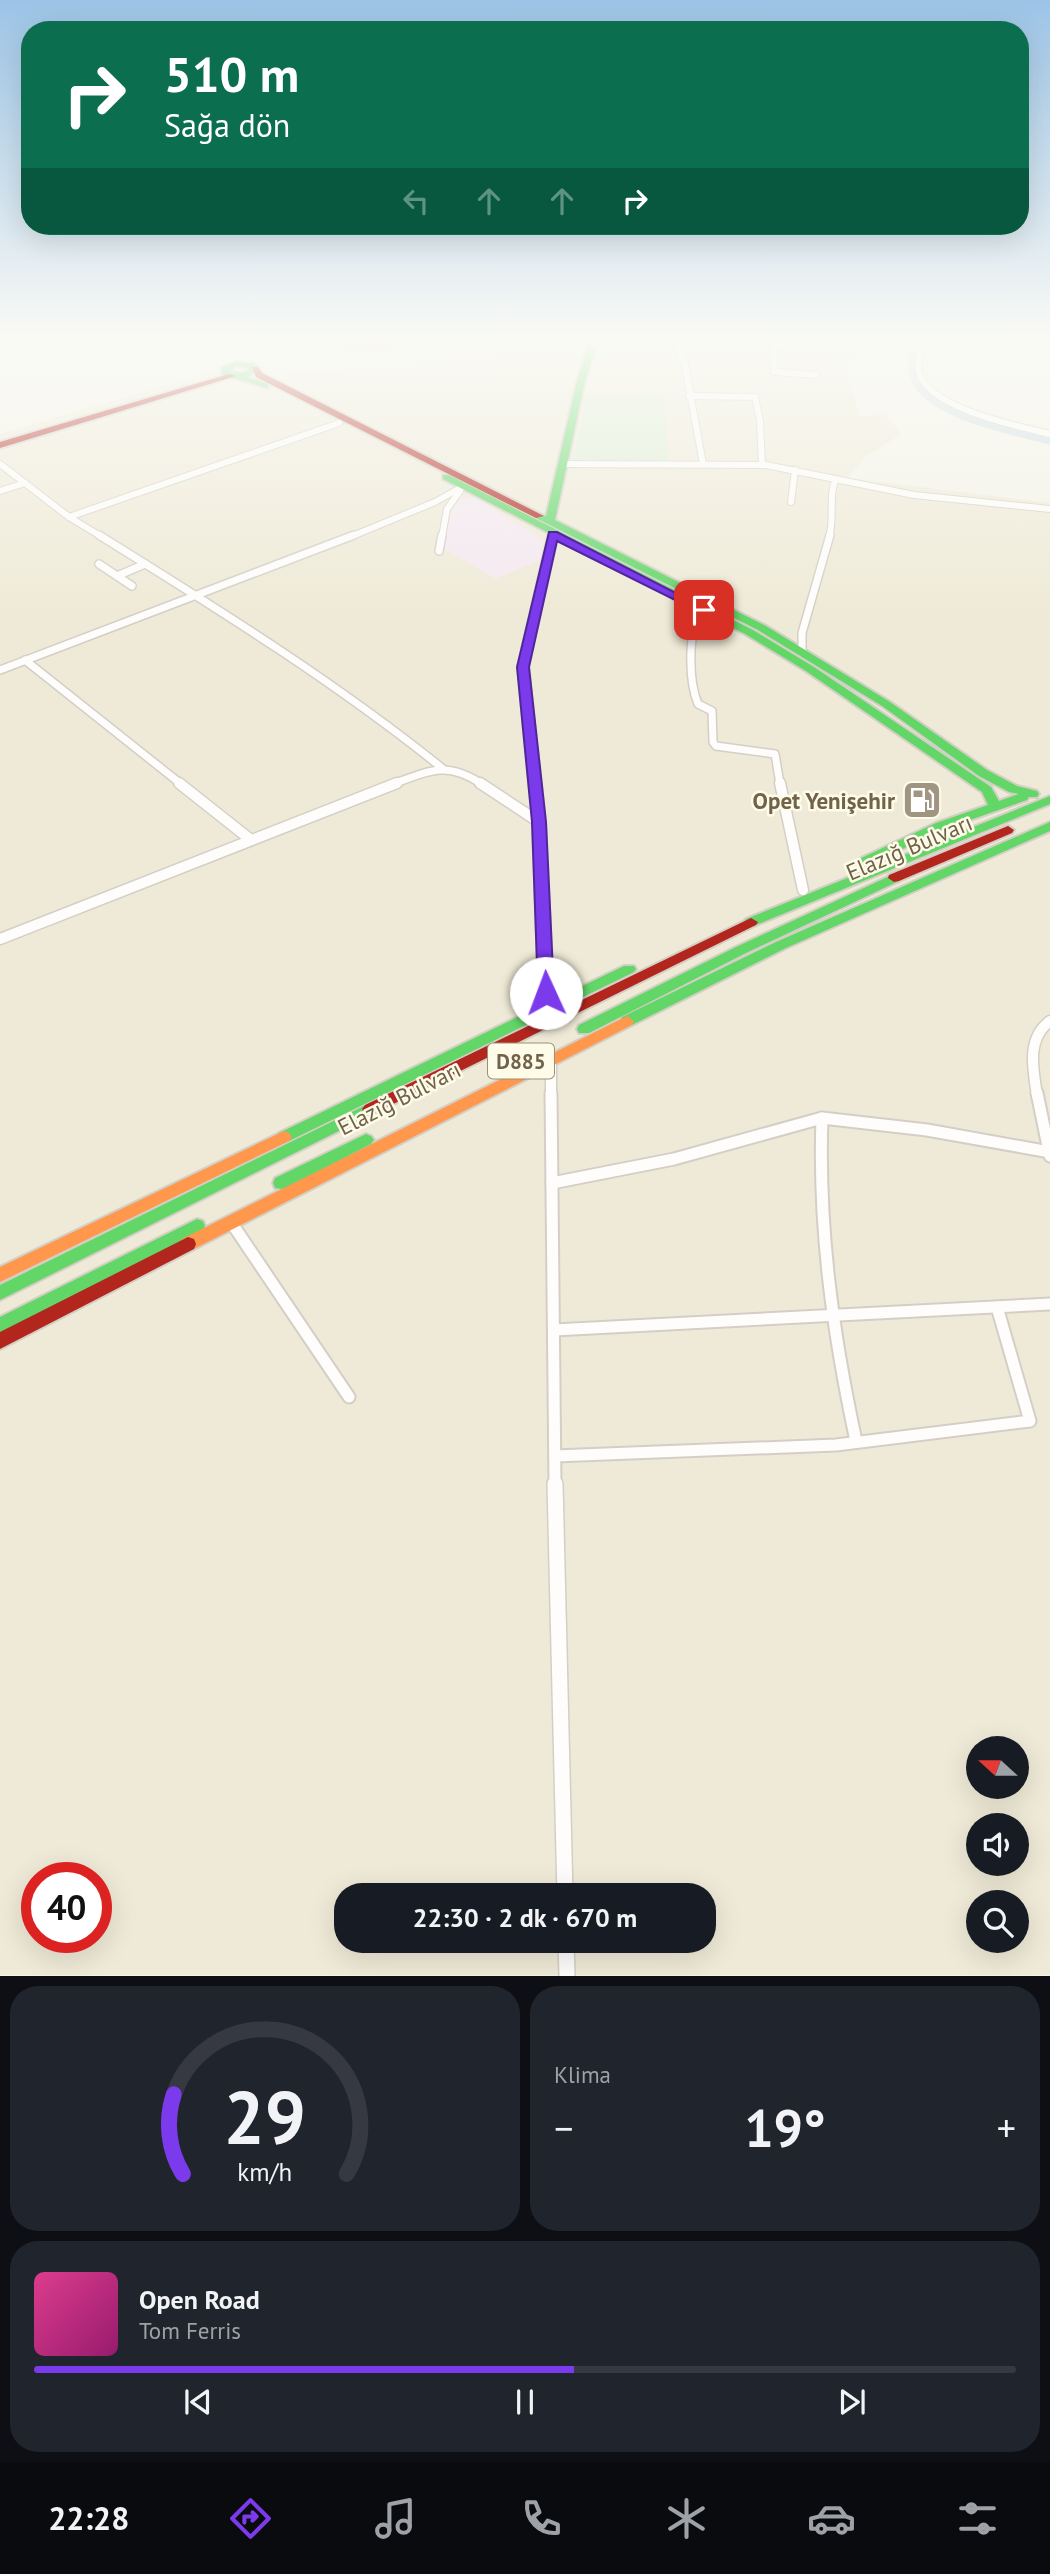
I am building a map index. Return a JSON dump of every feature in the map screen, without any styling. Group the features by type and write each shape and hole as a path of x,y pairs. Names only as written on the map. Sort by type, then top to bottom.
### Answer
{"main road":[{"path":"0,438 21,432"},
{"path":"0,446 44,432"},
{"path":"357,432 462,487 802,650 886,704 983,773 1013,789 1032,793"},
{"path":"369,432 552,528 810,669 987,790 995,806"},
{"path":"538,1012 546,993 539,822 523,667 569,432"},
{"path":"0,1275 566,999 940,826 1050,788"},
{"name":"Elazığ Bulvarı","path":"0,1293 780,908 1050,800"},
{"name":"Elazığ Bulvarı","path":"0,1325 774,933 913,867 1050,814"},
{"path":"0,1341 551,1058 781,945 1050,826"},
{"path":"546,993 566,999"}],"street":[{"path":"69,517 313,432"},
{"path":"696,432 703,464"},
{"path":"758,432 762,465"},
{"path":"0,464 69,517 197,596 380,718 442,768"},
{"path":"562,464 762,465 914,495 1050,509"},
{"path":"791,502 795,470"},
{"path":"802,650 802,633 832,528 832,488 835,481"},
{"path":"0,491 25,483"},
{"path":"439,551 447,509 462,487"},
{"path":"0,670 317,551 435,502 462,487"},
{"path":"99,564 132,586"},
{"path":"117,576 145,564"},
{"path":"704,610 696,617 692,631 694,694 698,704 712,711 713,742 716,746 775,754 803,890"},
{"path":"25,660 251,840"},
{"path":"0,939 404,780 442,768 464,772 539,822"},
{"path":"552,1183 674,1159 822,1118 928,1130 1050,1154 1038,1101 1033,1044 1038,1030 1050,1021"},
{"path":"551,1058 555,1456 565,1883"},
{"path":"822,1118 820,1193 831,1316 856,1441"},
{"path":"232,1222 349,1397"},
{"path":"554,1330 1050,1304"},
{"path":"555,1456 836,1445 1030,1421 997,1307"},
{"path":"566,1953 566,1976"}],"shaded area":[{"path":"900,432 902,434 866,456 847,478 1050,503 1050,1975 0,1975 0,434"},
{"path":"455,497 476,498 543,540 542,559 496,579 443,548"}],"green space":[{"path":"579,432 666,432 668,462 573,460"}],"waterway":[{"path":"1015,432 1050,441"}],"traffic: fast":[{"path":"550,521 570,432"},
{"path":"446,477 749,632 810,669 987,790 995,806"},
{"path":"539,516 762,628 886,704 983,773 1013,789 1033,794"},
{"path":"538,1012 546,993 539,822 523,667 553,534"},
{"path":"862,863 940,826 1023,797"},
{"path":"751,922 1050,800"},
{"path":"627,1021 781,945 1050,826"},
{"path":"584,1029 741,950 894,878"},
{"path":"284,1137 629,969"},
{"path":"0,1293 370,1109"},
{"path":"281,1183 366,1140"},
{"path":"0,1325 197,1226"}],"traffic: slow":[{"path":"188,1244 627,1021"},
{"path":"0,1275 284,1137"}],"traffic: jam":[{"path":"0,445 43,432"},
{"path":"373,432 539,516"},
{"path":"894,878 1008,830"},
{"path":"370,1109 751,922"},
{"path":"0,1341 188,1244"}],"place":[{"name":"Opet Yenişehir","path":"922,800"}],"route":[{"path":"546,993 539,822 523,667 553,534 704,610"}]}
